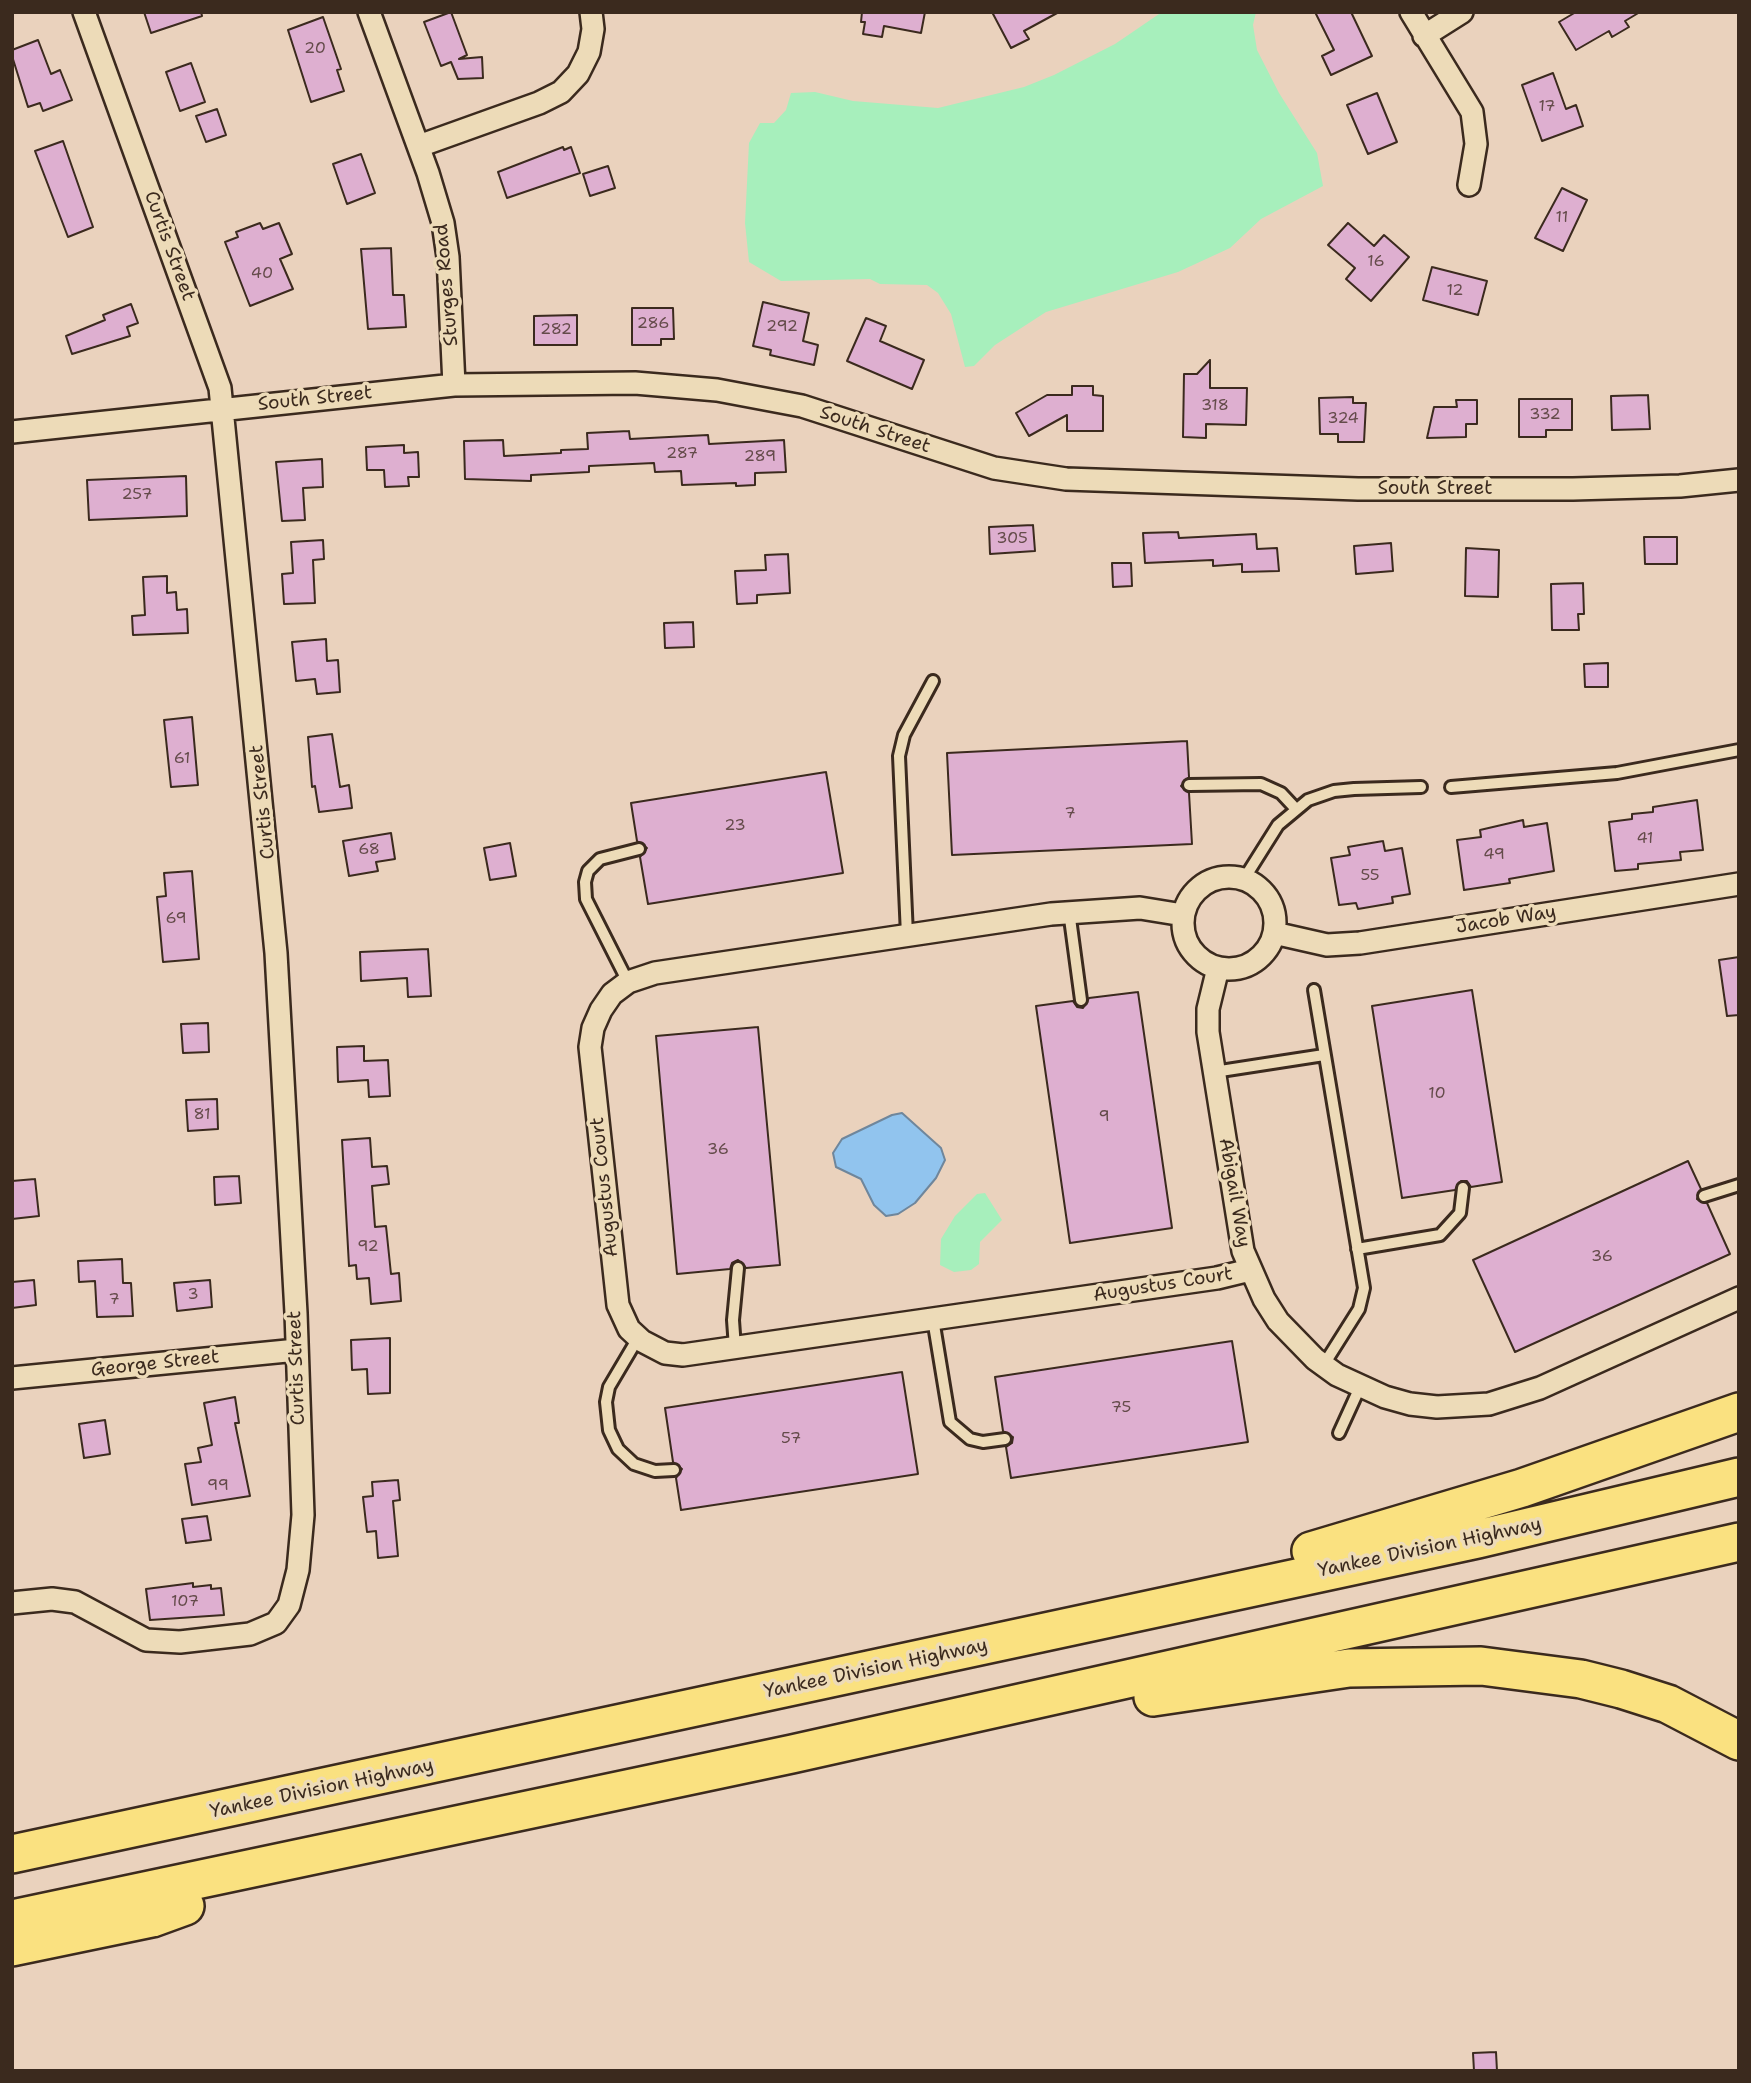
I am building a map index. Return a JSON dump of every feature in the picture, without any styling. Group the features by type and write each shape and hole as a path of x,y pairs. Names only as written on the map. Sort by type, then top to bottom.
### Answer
{"highway":[{"path":"1002,1642 1522,1488 1739,1412"},
{"name":"Yankee Division Highway","path":"12,1854 1478,1539 1739,1477"},
{"path":"12,1919 792,1754 1739,1542"},
{"path":"792,1754 1320,1671 1434,1664 1529,1670 1621,1689 1668,1704 1739,1741"},
{"path":"12,1947 152,1918 335,1852"}],"street":[{"name":"Curtis Street","path":"12,1602 52,1599 75,1602 133,1636 157,1642 238,1637 269,1628 285,1614 298,1570 303,1515 276,953 223,409 216,375 84,12"},
{"name":"Sturges Road","path":"369,12 419,146 436,200 447,249 454,385"},
{"path":"419,146 539,103 561,92 578,74 589,52 592,12"},
{"path":"1411,12 1472,112 1476,144 1469,185"},
{"path":"1424,36 1462,12"},
{"name":"South Street","path":"12,432 454,385 586,382 717,390 842,416 993,468 1066,479 1358,489 1585,489 1680,486 1739,480"},
{"path":"1220,877 1244,879 1257,886 1267,897 1275,918 1275,933 1263,954 1250,964 1234,969 1218,968 1202,960 1190,948 1184,932 1183,915 1193,893 1205,883 1220,877"},
{"name":"Jacob Way","path":"1275,933 1327,945 1360,943 1739,884"},
{"name":"Augustus Court","path":"1183,915 1140,908 1069,912 655,972 628,982 612,994 601,1010 593,1028 590,1046 617,1297 625,1321 638,1338 657,1350 674,1355 933,1320 1217,1278 1250,1270"},
{"name":"Abigail Way","path":"1218,968 1208,1009 1214,1072 1238,1225 1250,1270 1278,1321 1323,1366 1360,1387 1410,1404 1437,1407 1489,1404 1540,1388 1739,1297"},
{"name":"George Street","path":"12,1378 297,1350"}],"lane":[{"path":"907,935 899,756 904,735 933,681"},
{"path":"1451,787 1617,773 1739,750"},
{"path":"1189,785 1267,785 1281,793 1295,808"},
{"path":"1244,879 1268,838 1295,808 1334,791 1421,787"},
{"path":"628,982 586,899 585,882 589,872 600,859 639,849"},
{"path":"1069,912 1081,1000"},
{"path":"1314,989 1363,1298 1323,1366"},
{"path":"1214,1072 1324,1055"},
{"path":"1704,1196 1739,1185"},
{"path":"1357,1250 1440,1235 1460,1213 1463,1188"},
{"path":"735,1348 733,1320 738,1268"},
{"path":"933,1320 950,1422 970,1439 1005,1439"},
{"path":"638,1338 608,1387 606,1402 609,1430 618,1449 634,1464 655,1471 674,1470"},
{"path":"1339,1433 1360,1387"}],"green space":[{"path":"1162,12 1256,12 1253,25 1257,50 1279,93 1317,153 1323,186 1261,219 1230,248 1178,272 1046,312 995,345 974,366 965,367 951,314 938,293 927,285 880,284 870,279 781,281 749,262 745,223 749,143 760,123 774,123 786,110 791,93 815,92 853,101 938,108 1024,87 1054,75 1115,44"},
{"path":"985,1193 1002,1220 980,1242 979,1264 971,1270 954,1272 940,1265 941,1239 955,1216 977,1194"}],"water":[{"path":"902,1113 941,1148 945,1160 936,1178 915,1203 898,1214 886,1216 874,1205 861,1179 836,1167 833,1153 842,1139 892,1115"}],"building":[{"path":"144,12 201,12 202,16 151,33"},
{"path":"451,12 467,55 459,59 482,57 483,78 458,79 451,62 441,66 424,22"},
{"path":"862,12 925,12 921,33 884,26 882,37 863,34 865,22 861,22"},
{"path":"992,12 1059,12 1024,31 1029,39 1011,48"},
{"path":"1315,12 1351,12 1372,56 1331,75 1322,56 1334,50"},
{"path":"1576,12 1640,12 1625,21 1629,27 1612,37 1609,31 1576,50 1559,22"},
{"path":"323,17 341,69 337,70 344,91 311,102 288,30"},
{"path":"38,40 51,74 60,70 72,100 43,111 40,103 28,107 12,56 12,50"},
{"path":"191,63 205,102 180,111 166,72"},
{"path":"1553,73 1566,109 1576,105 1583,126 1542,141 1522,85"},
{"path":"1377,93 1397,142 1368,154 1347,105"},
{"path":"217,109 226,135 206,142 196,116"},
{"path":"63,141 93,227 68,237 35,151"},
{"path":"563,147 564,150 571,147 580,173 507,198 498,172"},
{"path":"361,154 375,193 347,204 333,164"},
{"path":"608,166 615,188 590,196 583,174"},
{"path":"1562,188 1587,200 1563,251 1535,238"},
{"path":"260,223 263,229 279,223 292,254 280,259 293,289 250,306 225,242 238,237 236,232"},
{"path":"1348,223 1374,246 1384,235 1409,257 1371,301 1346,279 1355,268 1328,245"},
{"path":"391,248 393,295 404,295 406,327 368,329 361,249"},
{"path":"1432,267 1487,281 1478,315 1423,300"},
{"path":"763,302 809,313 803,341 818,345 814,365 770,355 771,350 753,346"},
{"path":"131,304 138,323 127,327 130,336 72,354 66,336 105,320 103,315"},
{"path":"632,308 673,308 674,339 661,339 661,345 632,345"},
{"path":"577,315 577,345 534,345 534,316"},
{"path":"866,318 886,326 880,341 924,360 912,389 847,361"},
{"path":"1210,360 1210,388 1247,388 1246,425 1206,424 1206,438 1183,437 1184,374 1197,374"},
{"path":"1072,386 1093,386 1093,395 1103,396 1103,431 1067,431 1067,415 1029,436 1016,413 1047,395 1072,395"},
{"path":"1648,395 1650,429 1612,430 1611,396"},
{"path":"1353,397 1353,403 1366,403 1364,442 1338,442 1338,434 1320,434 1319,398"},
{"path":"1519,399 1572,399 1572,430 1546,430 1546,437 1519,437"},
{"path":"1456,400 1477,400 1477,424 1466,424 1466,437 1427,438 1434,407 1457,407"},
{"path":"629,431 630,439 708,435 709,444 784,440 786,472 755,473 755,485 736,486 736,483 682,485 681,471 655,472 654,463 589,466 589,472 531,475 531,481 465,479 464,441 503,440 504,456 561,453 561,450 588,449 587,433"},
{"path":"404,445 404,453 418,452 419,477 408,477 409,486 385,487 384,470 367,470 366,447"},
{"path":"322,459 323,487 303,488 305,520 282,521 276,462"},
{"path":"186,476 187,516 89,520 87,480"},
{"path":"1033,525 1035,551 990,554 989,527"},
{"path":"1178,532 1179,538 1256,534 1257,549 1277,548 1279,571 1242,572 1242,564 1213,566 1213,560 1145,563 1143,533"},
{"path":"1644,537 1677,537 1677,564 1645,564"},
{"path":"323,540 324,559 313,560 315,603 284,604 282,574 293,573 291,542"},
{"path":"1391,543 1393,571 1356,574 1354,546"},
{"path":"1466,548 1499,550 1498,597 1465,596"},
{"path":"788,554 790,593 757,595 757,603 737,604 735,571 766,570 765,555"},
{"path":"1112,563 1131,563 1132,586 1113,587"},
{"path":"167,576 167,593 176,592 177,610 187,609 188,633 133,635 132,616 145,615 143,577"},
{"path":"1583,583 1584,614 1578,614 1579,630 1552,630 1551,584"},
{"path":"693,622 694,647 665,648 664,623"},
{"path":"326,639 327,661 338,660 340,692 317,694 315,679 296,681 292,642"},
{"path":"1608,663 1608,687 1585,687 1584,664"},
{"path":"192,717 198,785 171,787 164,720"},
{"path":"332,734 340,787 349,785 352,808 319,812 315,786 312,787 308,737"},
{"path":"1187,741 1189,777 1181,786 1189,793 1192,844 952,855 947,753"},
{"path":"826,772 843,873 648,904 640,857 647,848 637,841 631,803"},
{"path":"1697,800 1703,850 1680,852 1681,860 1638,864 1638,869 1615,871 1609,822 1632,819 1632,814 1653,812 1653,807"},
{"path":"1523,820 1524,827 1547,823 1554,871 1509,879 1510,883 1464,890 1457,840 1481,837 1480,830"},
{"path":"391,833 395,859 376,862 378,871 349,876 343,841"},
{"path":"1383,841 1385,851 1402,848 1410,894 1392,897 1393,903 1358,909 1356,903 1339,905 1331,858 1350,855 1348,847"},
{"path":"510,843 516,876 490,880 484,848"},
{"path":"192,871 199,959 163,962 157,897 166,896 164,873"},
{"path":"428,949 431,996 408,997 407,978 361,981 360,952"},
{"path":"1739,957 1739,1015 1727,1016 1719,960"},
{"path":"1472,990 1502,1182 1471,1187 1467,1181 1461,1181 1455,1190 1402,1198 1372,1006"},
{"path":"1138,992 1172,1228 1070,1243 1036,1006 1073,1001 1077,1007 1083,1008 1089,998"},
{"path":"208,1023 209,1052 183,1053 181,1024"},
{"path":"758,1027 780,1265 746,1268 738,1260 732,1263 730,1269 677,1274 656,1036"},
{"path":"364,1046 364,1061 388,1060 390,1096 369,1097 368,1080 338,1082 337,1047"},
{"path":"217,1099 218,1129 188,1131 186,1100"},
{"path":"370,1138 372,1167 387,1166 389,1184 372,1186 375,1227 386,1226 391,1274 399,1273 401,1301 371,1304 369,1278 357,1279 356,1265 349,1266 342,1140"},
{"path":"1688,1161 1701,1189 1697,1199 1707,1203 1730,1254 1515,1352 1473,1260"},
{"path":"239,1176 241,1203 215,1205 214,1177"},
{"path":"35,1179 39,1216 12,1219 12,1181"},
{"path":"122,1259 123,1283 131,1283 133,1316 97,1317 95,1281 79,1282 78,1261"},
{"path":"34,1280 36,1305 12,1308 12,1282"},
{"path":"210,1280 212,1307 177,1311 174,1283"},
{"path":"390,1338 390,1393 368,1394 367,1369 352,1370 351,1340"},
{"path":"1232,1341 1248,1442 1011,1478 1006,1447 1012,1443 1013,1437 1003,1431 995,1377"},
{"path":"902,1372 918,1474 681,1510 676,1478 682,1469 673,1462 665,1408"},
{"path":"235,1397 239,1423 235,1423 250,1496 192,1505 185,1464 201,1462 198,1448 212,1445 204,1403"},
{"path":"105,1420 110,1454 84,1458 79,1424"},
{"path":"398,1480 400,1500 393,1501 398,1556 378,1558 376,1531 367,1532 363,1497 373,1496 372,1482"},
{"path":"207,1516 211,1540 186,1543 182,1519"},
{"path":"193,1583 193,1587 211,1585 211,1589 221,1588 224,1615 150,1620 146,1589"},
{"path":"1496,2052 1497,2071 1474,2071 1473,2053"}]}
